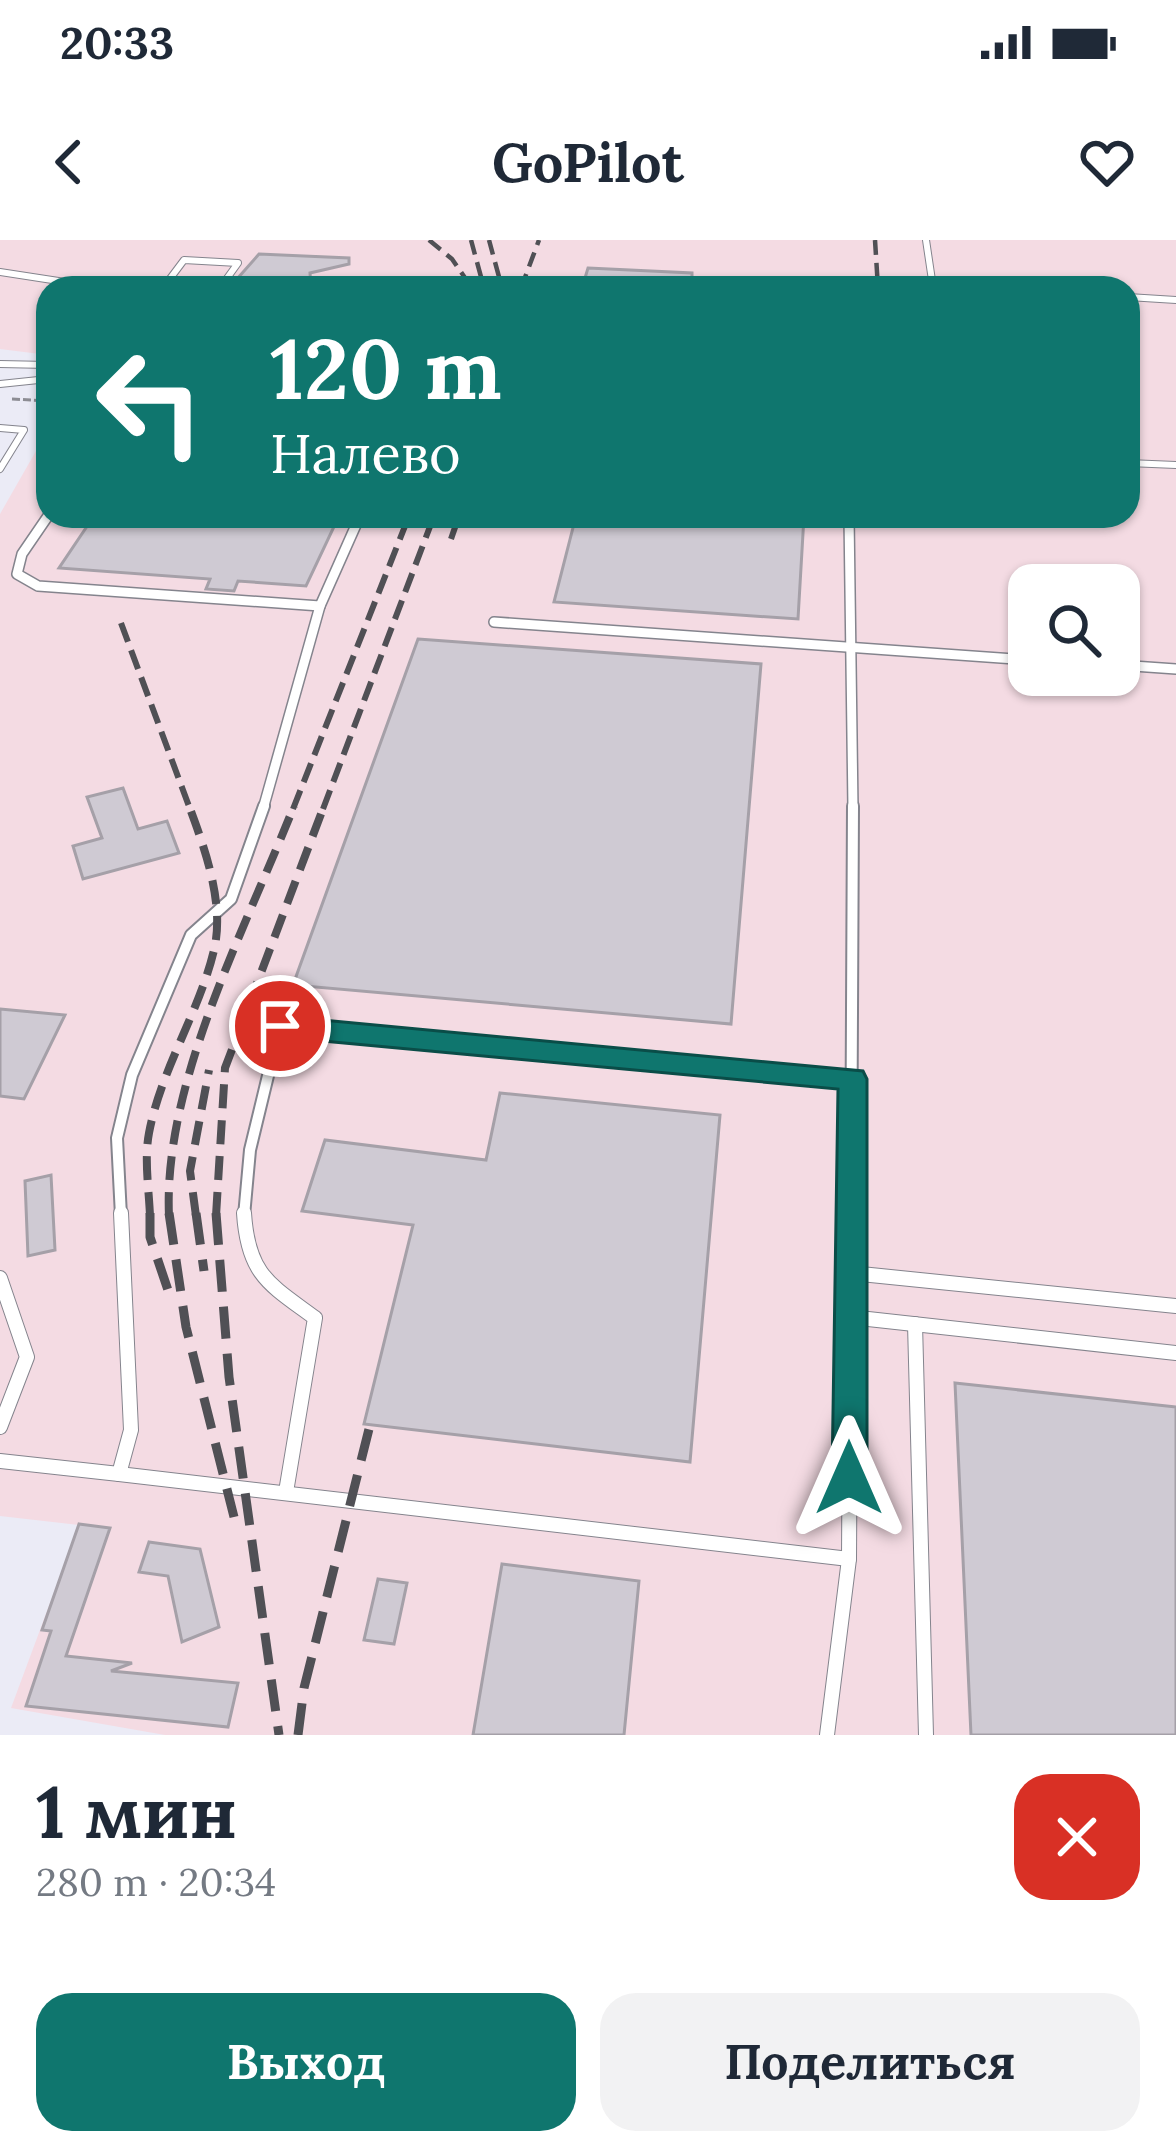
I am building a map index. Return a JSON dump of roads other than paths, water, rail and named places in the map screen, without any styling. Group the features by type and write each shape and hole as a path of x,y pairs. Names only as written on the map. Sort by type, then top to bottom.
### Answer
{"lane":[{"path":"926,240 932,276"},
{"path":"172,276 184,260 238,263 229,276"},
{"path":"0,272 36,278"},
{"path":"1140,298 1176,299"},
{"path":"0,364 36,364"},
{"path":"0,384 36,380"},
{"path":"0,428 24,430 0,469"},
{"path":"1140,464 1176,465"},
{"path":"40,528 22,554 17,574 38,586 320,606"},
{"path":"118,1474 131,1430 117,1138 132,1075 191,935 231,899 255,839 320,606 355,528"},
{"path":"827,1735 849,1558 854,649 849,528"},
{"path":"494,622 1008,659"},
{"path":"1140,666 1176,669"},
{"path":"286,1492 315,1318 258,1273 242,1212 259,1101 280,1026 853,1079"},
{"path":"851,1273 1176,1306"},
{"path":"0,1278 27,1357 0,1427"},
{"path":"850,1317 1176,1353"},
{"path":"915,1324 926,1735"},
{"path":"0,1461 849,1558"}],"railway":[{"path":"429,240 464,276"},
{"path":"471,240 481,276"},
{"path":"489,240 499,276"},
{"path":"526,276 539,240"},
{"path":"875,240 877,276"},
{"path":"293,809 404,528"},
{"path":"323,809 429,528"},
{"path":"451,539 455,528"},
{"path":"121,623 190,809"},
{"path":"150,1216 149,1133 162,1086 207,973 217,932 212,877 189,806"},
{"path":"169,1214 179,1113 193,1061 231,955 294,806"},
{"path":"216,1214 225,1068 324,806"},
{"path":"196,1216 190,1171 209,1070"},
{"path":"196,1213 204,1271"},
{"path":"169,1214 186,1327 234,1517"},
{"path":"216,1214 229,1377 279,1735"},
{"path":"150,1216 150,1237 170,1296"},
{"path":"298,1735 304,1688 369,1429"}]}
